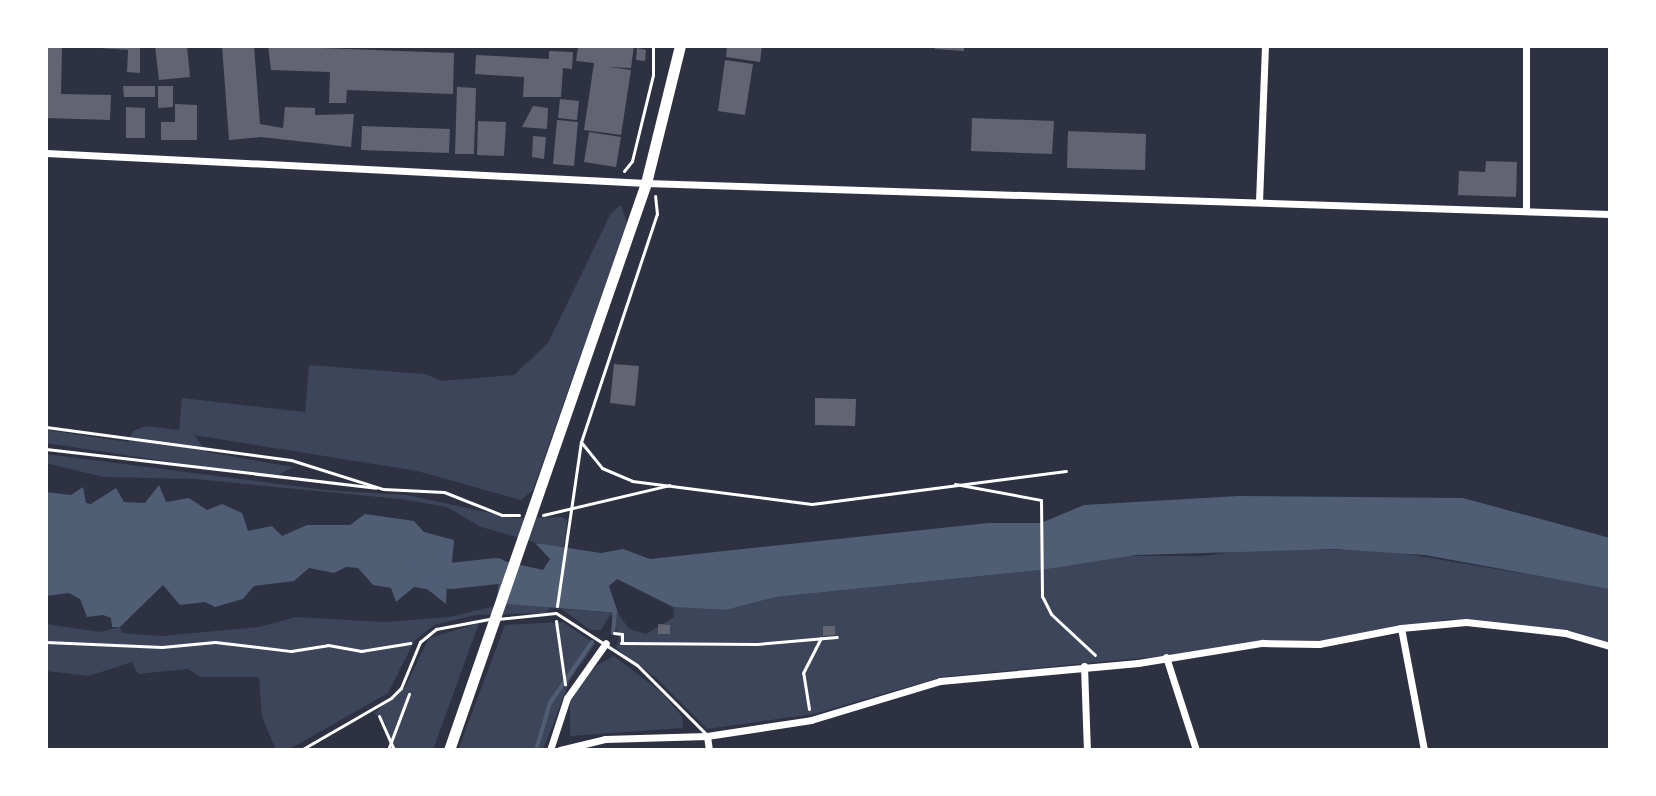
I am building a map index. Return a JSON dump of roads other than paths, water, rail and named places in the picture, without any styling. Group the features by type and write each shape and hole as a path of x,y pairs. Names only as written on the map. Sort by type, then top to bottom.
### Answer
{"main road":[{"path":"449,750 646,183 680,46"}],"street":[{"path":"1259,202 1265,46"},
{"path":"1526,46 1526,209"},
{"path":"46,153 646,183 1610,214"},
{"path":"560,750 605,739 707,736 811,720 940,681 1166,657 1262,643 1319,644 1401,628 1466,622 1565,633 1610,646"},
{"path":"1401,628 1424,750"},
{"path":"550,750 567,698 606,643"},
{"path":"1166,657 1196,750"},
{"path":"1084,666 1087,750"},
{"path":"707,736 709,750"}],"lane":[{"path":"301,750 391,698 407,675 420,642 454,622 556,613 606,643 669,694 707,736"}],"waterway":[{"path":"421,562 451,576 497,571"},
{"path":"613,633 615,610"},
{"path":"536,750 550,703 592,642"}]}
